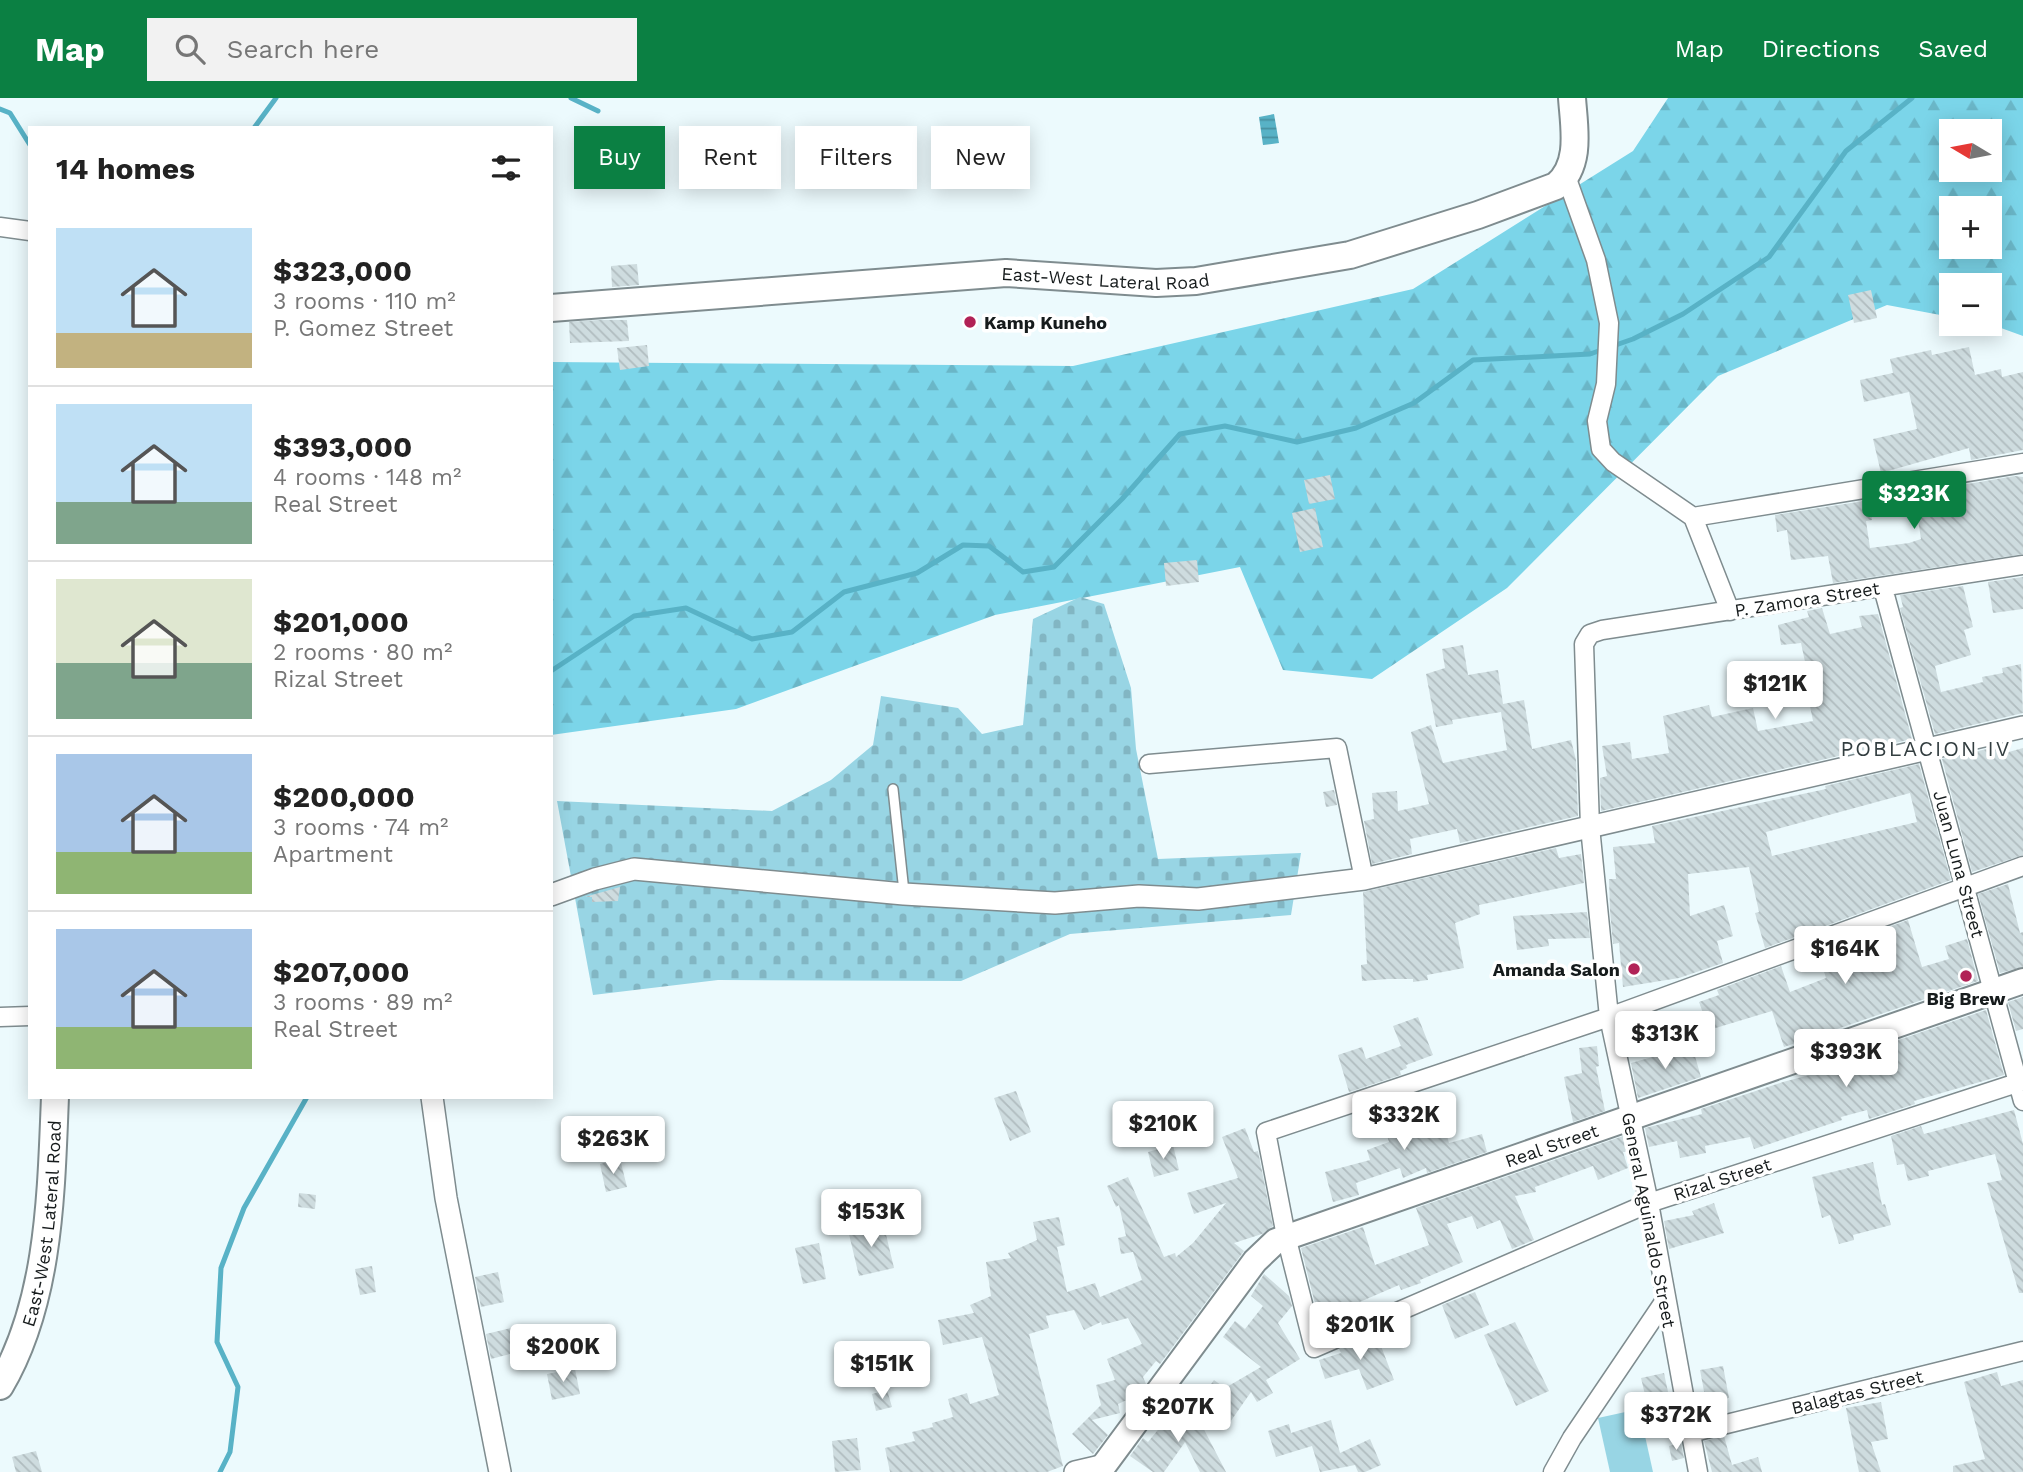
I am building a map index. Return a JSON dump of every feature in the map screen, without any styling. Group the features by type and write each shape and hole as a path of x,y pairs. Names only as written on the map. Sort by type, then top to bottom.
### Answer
{"main road":[{"path":"1566,176 1574,153 1572,98"},
{"name":"East-West Lateral Road","path":"553,308 1006,273 1156,283 1196,281 1286,268 1372,249 1534,196 1556,186 1566,176"},
{"name":"Real Street","path":"1102,1468 1255,1261 1286,1236 2023,981"},
{"name":"East-West Lateral Road","path":"0,1386 15,1357 30,1313 42,1261 55,1100"}],"street":[{"path":"1566,176 1596,260 1609,323 1606,384 1597,421 1601,449 1613,462 1693,517 1730,611"},
{"path":"0,226 28,231"},
{"path":"1693,517 2023,463"},
{"name":"P. Zamora Street","path":"1591,634 2023,565"},
{"name":"Juan Luna Street","path":"1883,588 2020,1082 2023,1101"},
{"name":"General Aguinaldo Street","path":"1591,634 1582,655 1590,827 1609,1017 1648,1203 1698,1472"},
{"path":"553,894 595,878 635,869 904,894 1055,903 1139,896 1198,899 1364,879 1928,746 2023,727"},
{"path":"1149,764 1338,748 1364,879"},
{"path":"1286,1236 1266,1132 1609,1017 2023,866"},
{"path":"0,1017 28,1016"},
{"name":"Rizal Street","path":"1286,1236 1314,1348 1648,1203 2020,1082"},
{"path":"432,1099 446,1198 500,1472"},
{"path":"1553,1472 1572,1438 1666,1299"},
{"name":"Balagtas Street","path":"1690,1433 2023,1351"},
{"path":"1075,1472 1102,1468"}],"lane":[{"path":"893,789 904,894"}],"green space":[{"path":"1668,98 2023,98 2023,336 2002,328 2002,273 1939,273 1939,315 1887,305 1718,376 1507,588 1372,679 1283,670 1240,567 995,615 736,709 553,735 553,362 1073,366 1413,289 1633,151"},
{"path":"1080,597 1104,604 1131,688 1136,749 1158,859 1301,853 1291,915 1070,934 961,981 718,980 593,995 557,801 772,811 831,780 873,745 881,696 958,708 982,734 1023,725 1033,619"},
{"path":"1639,1409 1653,1472 1610,1472 1598,1418"}],"shaded area":[{"path":"1274,114 1279,143 1263,145 1259,117"}],"building":[{"path":"637,264 639,285 612,287 611,266"},
{"path":"1871,290 1877,318 1854,323 1848,295"},
{"path":"627,320 629,341 570,343 569,322"},
{"path":"647,345 649,366 620,370 617,348"},
{"path":"1969,347 1975,375 2001,369 2002,377 2023,372 2023,450 1971,460 1969,448 1881,473 1873,439 1917,429 1909,392 1864,402 1860,380 1893,373 1890,359 1931,350 1932,355"},
{"path":"1330,475 1335,499 1309,504 1304,480"},
{"path":"2015,476 2023,477 2023,554 1833,583 1828,556 1791,560 1787,530 1777,532 1775,515 1870,500 1872,520 1866,521 1870,548 1909,543 1921,539 1914,493"},
{"path":"1315,508 1323,547 1300,552 1292,513"},
{"path":"1197,560 1199,582 1166,586 1164,563"},
{"path":"2023,577 2023,609 1993,613 1988,582"},
{"path":"1963,586 1973,627 1964,630 1971,655 1935,666 1941,692 1983,682 1982,677 2003,673 2002,668 2021,664 2023,713 1935,734 1900,608 1903,607 1900,595"},
{"path":"1822,608 1830,634 1862,627 1859,616 1878,614 1912,739 1601,811 1600,778 1607,776 1602,746 1630,742 1632,759 1669,753 1663,716 1709,705 1712,717 1753,708 1758,731 1813,721 1807,691 1811,690 1801,643 1781,645 1778,625 1809,617 1807,611"},
{"path":"1463,645 1468,675 1498,670 1503,704 1524,700 1532,749 1571,740 1576,760 1578,816 1460,843 1457,829 1410,839 1412,854 1372,864 1364,821 1374,819 1372,793 1397,791 1398,811 1429,804 1411,732 1431,725 1443,763 1507,750 1501,712 1452,720 1453,724 1436,727 1426,674 1445,668 1442,649"},
{"path":"1996,747 1998,755 2023,748 2023,855 1972,872 1942,759"},
{"path":"1919,764 1951,880 1765,948 1755,913 1759,912 1749,867 1688,874 1690,916 1724,905 1733,936 1717,941 1723,963 1679,978 1623,987 1619,943 1613,944 1610,911 1609,879 1616,879 1613,847 1655,843 1652,826 1826,789 1825,786","holes":["1910,793 1917,822 1772,856 1766,832"]},
{"path":"1334,790 1337,805 1326,807 1323,792"},
{"path":"1556,848 1559,858 1581,854 1584,883 1479,905 1480,914 1455,923 1464,968 1427,975 1428,980 1413,982 1413,979 1362,981 1361,965 1367,964 1363,892"},
{"path":"2008,884 2020,933 2023,932 2023,967 2000,973 1978,894"},
{"path":"620,887 618,901 592,902 592,897 585,897"},
{"path":"1587,912 1590,938 1548,939 1549,946 1517,950 1513,916"},
{"path":"1908,920 1922,967 1949,959 1945,946 1967,939 1978,981 1784,1047 1772,1011 1709,1030 1699,1002 1719,995 1717,990 1781,966 1790,992 1826,978 1818,953"},
{"path":"2023,997 2023,1029 2016,1031 2008,1002"},
{"path":"1986,1010 2004,1075 1914,1101 1915,1104 1869,1119 1867,1110 1841,1117 1842,1120 1754,1149 1750,1137 1705,1146 1706,1153 1680,1158 1677,1141 1649,1147 1645,1128 1702,1114 1701,1109 1783,1082 1851,1064 1849,1057"},
{"path":"1418,1017 1433,1055 1406,1065 1407,1068 1400,1071 1401,1075 1349,1092 1338,1055 1362,1047 1366,1059 1401,1046 1393,1026"},
{"path":"1597,1046 1599,1066 1596,1067 1605,1111 1573,1122 1564,1077 1582,1073 1579,1048"},
{"path":"1692,1046 1701,1077 1638,1098 1631,1063"},
{"path":"1016,1091 1031,1132 1010,1141 994,1098"},
{"path":"1404,1098 1413,1131 1443,1122 1449,1143 1482,1134 1487,1152 1427,1173 1426,1168 1403,1178 1400,1168 1356,1183 1359,1195 1333,1202 1325,1172 1370,1160 1367,1150 1389,1142 1378,1107"},
{"path":"2014,1110 2023,1144 2023,1293 2019,1293 1987,1183 2002,1180 1995,1154 1928,1171 1929,1176 1908,1181 1904,1164 1897,1165 1891,1136 1921,1126 1924,1134"},
{"path":"1245,1128 1254,1152 1258,1151 1273,1226 1262,1234 1234,1243 1244,1251 1160,1364 1156,1361 1143,1377 1146,1384 1138,1395 1118,1404 1120,1413 1092,1420 1108,1435 1093,1454 1072,1434 1101,1405 1096,1385 1115,1380 1107,1359 1142,1344 1128,1318 1102,1325 1101,1322 1084,1330 1074,1310 1046,1316 1049,1328 1029,1334 1063,1466 1047,1472 890,1472 885,1448 915,1441 912,1432 933,1427 932,1423 953,1417 948,1399 967,1393 970,1404 999,1395 982,1337 943,1345 938,1320 974,1313 970,1305 991,1296 986,1262 1011,1258 1008,1253 1037,1240 1033,1222 1059,1217 1065,1245 1057,1247 1067,1292 1095,1283 1100,1297 1142,1280 1133,1252 1121,1254 1118,1238 1126,1236 1119,1205 1116,1207 1107,1186 1128,1177 1164,1257 1175,1253 1176,1257 1193,1243 1226,1203 1194,1214 1187,1193 1238,1178 1222,1137"},
{"path":"1623,1136 1626,1152 1623,1152 1628,1168 1598,1180 1593,1166 1535,1187 1536,1192 1515,1196 1534,1240 1512,1249 1500,1220 1477,1229 1472,1216 1447,1224 1463,1262 1420,1280 1421,1283 1401,1290 1399,1285 1355,1304 1362,1315 1328,1329 1314,1300 1301,1248 1363,1227 1375,1265 1429,1245 1416,1208"},
{"path":"1173,1145 1179,1170 1154,1177 1148,1152"},
{"path":"620,1159 627,1187 606,1192 600,1164"},
{"path":"1873,1162 1882,1205 1885,1204 1891,1225 1853,1235 1854,1240 1839,1244 1830,1215 1822,1218 1812,1177"},
{"path":"299,1193 316,1195 315,1209 298,1207"},
{"path":"1714,1203 1724,1233 1669,1249 1664,1221 1694,1215 1692,1211"},
{"path":"883,1222 894,1268 859,1276 848,1230"},
{"path":"819,1243 826,1279 803,1284 795,1248"},
{"path":"372,1266 376,1292 360,1295 355,1269"},
{"path":"498,1272 504,1302 481,1307 475,1277"},
{"path":"1264,1274 1289,1296 1292,1306 1278,1323 1300,1359 1266,1380 1273,1393 1257,1402 1251,1392 1226,1428 1195,1406 1214,1380 1225,1388 1261,1367 1223,1337 1235,1321 1245,1329 1263,1306 1251,1296"},
{"path":"1475,1292 1489,1325 1455,1339 1442,1305"},
{"path":"1515,1322 1549,1391 1516,1406 1484,1335"},
{"path":"515,1327 521,1351 491,1359 486,1334"},
{"path":"1376,1333 1394,1380 1367,1390 1359,1369 1325,1379 1319,1360 1341,1353 1339,1349"},
{"path":"1723,1366 1729,1398 1706,1402 1700,1370"},
{"path":"575,1369 580,1394 552,1400 547,1374"},
{"path":"1997,1372 2001,1386 2023,1380 2023,1472 1953,1472 1953,1466 1985,1459 1964,1382"},
{"path":"1664,1373 1672,1411 1650,1416 1641,1378"},
{"path":"887,1390 892,1407 876,1411 872,1394"},
{"path":"1881,1402 1888,1439 1871,1442 1881,1472 1859,1472 1846,1408"},
{"path":"1180,1403 1197,1416 1226,1472 1200,1472 1185,1442 1164,1472 1153,1472 1130,1456 1143,1438 1148,1442"},
{"path":"1331,1420 1340,1453 1370,1439 1381,1465 1365,1472 1358,1472 1355,1465 1320,1472 1312,1446 1276,1457 1268,1431 1289,1424 1291,1433"},
{"path":"1724,1436 1732,1465 1758,1457 1762,1472 1712,1472 1704,1441"},
{"path":"857,1438 861,1470 835,1472 832,1441"},
{"path":"1681,1443 1684,1458 1672,1461 1669,1446"},
{"path":"36,1451 42,1472 16,1472 12,1457"}],"waterway":[{"path":"255,126 276,98"},
{"path":"571,98 598,111"},
{"path":"553,670 634,616 686,608 752,639 792,632 844,592 917,573 963,545 989,546 1023,572 1054,567 1122,499 1180,434 1225,426 1297,442 1356,428 1414,403 1473,360 1590,354 1633,339 1683,314 1769,257 1846,151 1912,98"},
{"path":"0,109 10,113 28,142"},
{"path":"220,1472 230,1452 238,1387 217,1342 221,1268 244,1208 306,1099"}],"place":[{"name":"Kamp Kuneho","path":"970,322"},
{"name":"Amanda Salon","path":"1634,969"},
{"name":"Big Brew","path":"1966,976"}],"district":[{"name":"POBLACION IV","path":"1926,748"}]}
